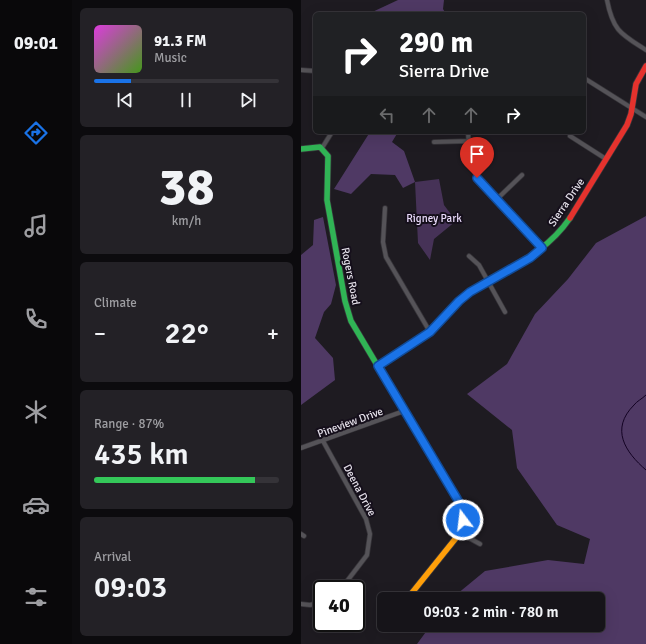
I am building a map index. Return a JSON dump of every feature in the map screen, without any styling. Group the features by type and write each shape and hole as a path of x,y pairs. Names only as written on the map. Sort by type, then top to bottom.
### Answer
{"street":[{"path":"607,0 613,23 619,30 646,50"},
{"name":"Sierra Drive","path":"378,366 430,332 459,301 530,258 542,248 569,220 627,125 636,84 646,66"},
{"path":"301,70 313,71"},
{"path":"586,79 646,117"},
{"path":"301,149 311,147 322,148 332,134"},
{"path":"469,134 470,159 477,178 542,248"},
{"path":"570,136 607,159"},
{"path":"434,142 469,141"},
{"name":"Rogers Road","path":"322,148 326,152 329,162 327,200 345,301 351,321 459,502 463,520 460,533"},
{"path":"496,200 522,175"},
{"path":"385,208 383,242 387,257 430,332"},
{"path":"469,256 479,265 505,312"},
{"name":"Pineview Drive","path":"301,448 405,411"},
{"name":"Deena Drive","path":"323,441 366,519 370,534 367,555 348,580"},
{"path":"413,592 460,533 480,544"},
{"path":"301,604 313,604"}],"green space":[{"name":"Rigney Park","path":"439,179 444,205 456,221 434,239 430,260 418,243 415,182"}],"shaded area":[{"path":"398,0 444,0 443,9 445,12 372,12"},
{"path":"369,134 397,134 392,142 404,151 415,182 403,188 395,175 371,174 351,194 334,189"},
{"path":"646,216 646,644 417,644 426,632 605,632 605,592 460,592 485,571 548,560 584,564 590,539 557,525 517,468 512,430 467,394 507,364 535,314 568,279 596,243"},
{"path":"323,217 336,285 331,304 324,312 315,338 333,358 335,380 301,405 301,255 313,245 314,220"}],"waterway":[{"path":"646,395 635,404 627,414 623,423 622,431 623,440 627,448 638,463 646,470"}],"traffic: fast":[{"path":"301,149 320,147 328,156 327,200 345,301 351,321 434,461"},
{"path":"378,366 429,333 464,296 536,252 548,242 570,218"}],"traffic: slow":[{"path":"413,592 460,533 462,523 462,514 455,495 434,461"}],"traffic: jam":[{"path":"570,218 627,125 631,114 636,84 646,66"}],"route":[{"path":"463,520 459,502 378,366 430,332 439,324 453,306 470,292 530,258 542,248 480,183 477,178"}]}
